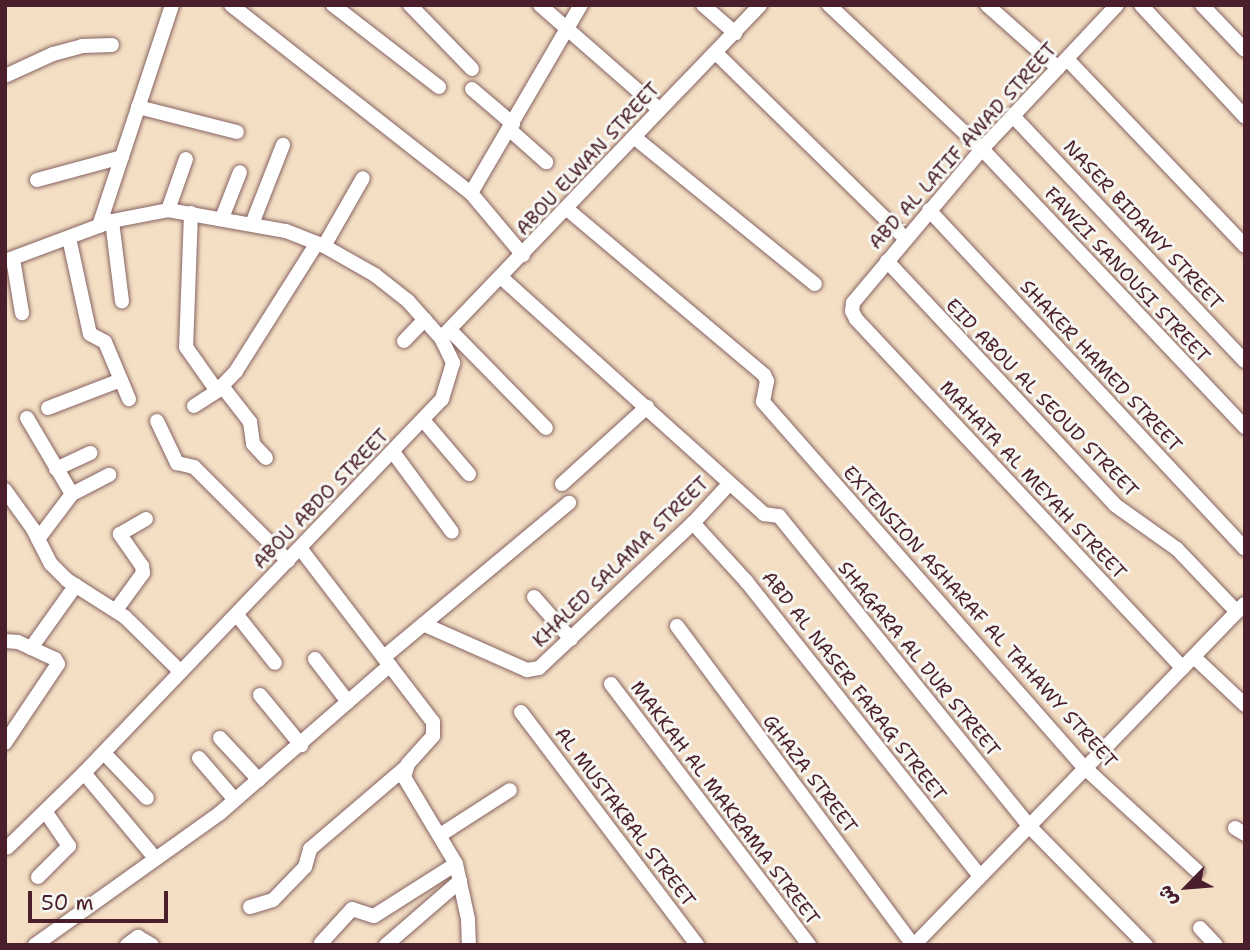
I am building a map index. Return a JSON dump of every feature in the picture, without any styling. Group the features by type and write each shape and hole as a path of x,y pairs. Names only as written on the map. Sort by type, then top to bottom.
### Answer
{"street":[{"path":"122,301 105,223 122,157 172,5"},
{"path":"230,5 471,193 523,255"},
{"path":"333,5 439,87"},
{"path":"410,5 472,69"},
{"path":"540,5 660,110"},
{"path":"471,193 581,5"},
{"path":"703,5 735,33"},
{"name":"ABOU ELWAN STREET","path":"446,334 760,5"},
{"name":"FAWZI SANOUSI STREET","path":"829,5 982,149 1245,427"},
{"path":"986,5 1062,63 1245,246"},
{"name":"ABD AL LATIF AWAD STREET","path":"856,318 853,303 905,238 982,149 1117,5"},
{"path":"1141,5 1245,117"},
{"path":"1202,5 1245,50"},
{"path":"5,76 53,54 82,46 112,44"},
{"path":"716,52 905,238"},
{"path":"472,89 546,162"},
{"path":"138,107 237,132"},
{"name":"NASER BIDAWY STREET","path":"1013,116 1245,361"},
{"path":"634,137 815,284"},
{"path":"252,224 283,145"},
{"path":"37,180 122,157"},
{"path":"168,210 186,159"},
{"path":"222,218 240,172"},
{"path":"194,406 219,389 236,371 363,178"},
{"name":"EXTENSION ASHARAF AL TAHAWY STREET","path":"567,209 764,375 766,381 763,402 1085,768 1197,871"},
{"path":"22,313 9,260 105,223 168,210 286,231 320,245 374,275 408,300 425,319 446,334 546,428"},
{"name":"SHAKER HAMED STREET","path":"929,210 1245,549"},
{"path":"191,213 186,347 219,389 250,422 253,444 266,458"},
{"path":"69,237 90,334 105,342 129,399"},
{"name":"EID ABOU AL SEOUD STREET","path":"887,261 1115,505 1177,549 1241,608"},
{"path":"502,278 730,483"},
{"name":"MAHATA AL MEYAH STREET","path":"856,318 1182,668"},
{"path":"404,341 425,319"},
{"name":"ABOU ABDO STREET","path":"7,848 104,753 442,399 451,379 453,363 446,334"},
{"path":"48,408 121,380"},
{"path":"562,484 647,407"},
{"path":"27,418 72,494"},
{"path":"423,420 469,474"},
{"path":"157,421 177,463 194,467 288,561"},
{"path":"393,452 452,532"},
{"path":"56,469 91,453"},
{"path":"38,539 72,494 108,475"},
{"name":"SHAGARA AL DUR STREET","path":"730,483 764,514 779,516 1029,826 1146,945"},
{"name":"KHALED SALAMA STREET","path":"423,624 527,670 539,668 693,523 730,483"},
{"path":"5,490 38,539 51,564 76,585 116,610 181,672"},
{"path":"35,945 260,780 348,702 423,624 569,503"},
{"path":"116,610 144,573 142,566 121,541 120,534 146,519"},
{"name":"ABD AL NASER FARAG STREET","path":"693,523 746,581 980,876"},
{"path":"250,907 273,900 304,867 310,849 405,768 433,736 434,729 430,716 300,548"},
{"path":"31,648 76,585"},
{"path":"534,597 571,639"},
{"path":"914,945 1241,608"},
{"path":"237,615 275,663"},
{"name":"GHAZA STREET","path":"677,626 914,945"},
{"path":"5,641 13,640 57,660 57,670 5,743"},
{"path":"1194,657 1245,705"},
{"path":"315,659 348,702"},
{"name":"MAKKAH AL MAKRAMA STREET","path":"611,684 809,945"},
{"path":"260,695 302,745"},
{"name":"AL MUSTAKBAL STREET","path":"521,712 697,945"},
{"path":"220,738 260,780"},
{"path":"104,753 147,798"},
{"path":"199,758 235,800"},
{"path":"405,768 405,782 456,864 468,919 469,945"},
{"path":"84,773 155,858"},
{"path":"440,835 510,790"},
{"path":"38,877 69,846 45,811"},
{"path":"321,943 352,909 374,916 456,864"},
{"path":"386,945 460,881"},
{"path":"1200,928 1216,945"},
{"path":"127,945 138,937 152,945"}]}
